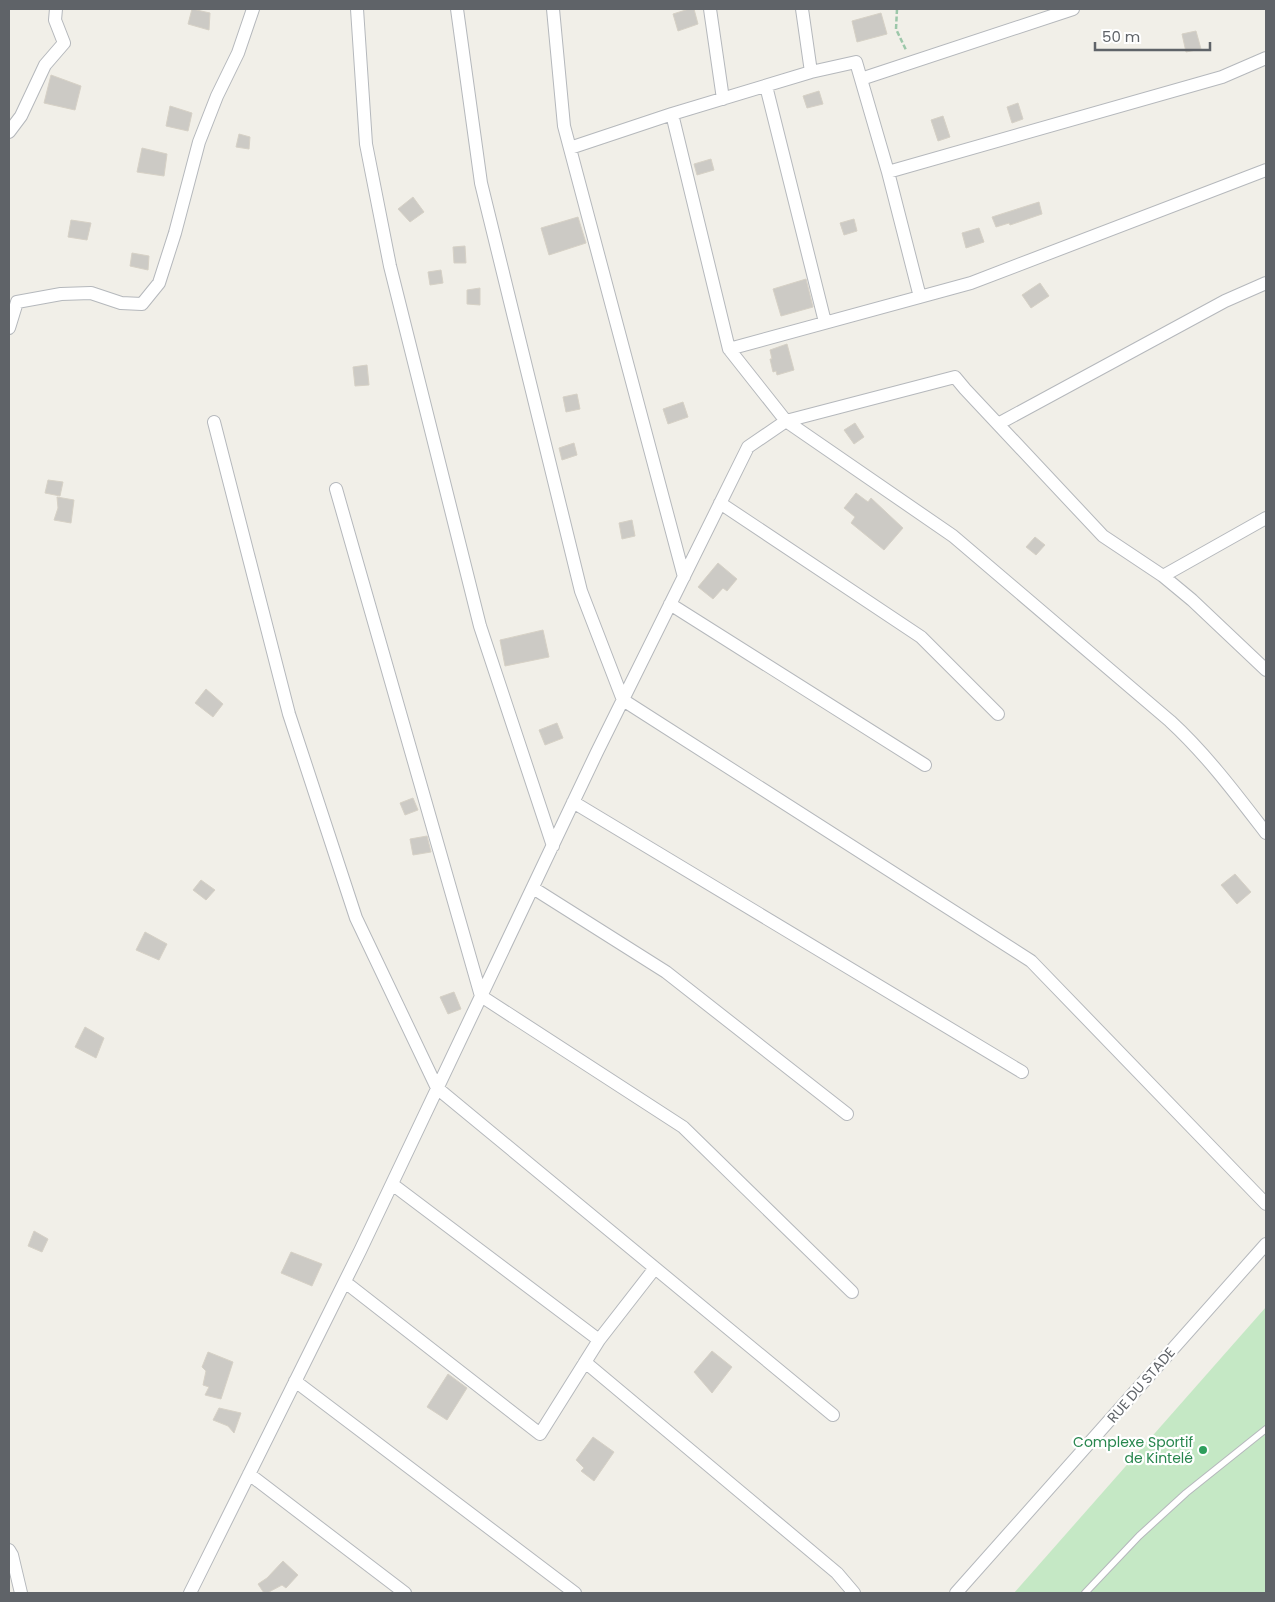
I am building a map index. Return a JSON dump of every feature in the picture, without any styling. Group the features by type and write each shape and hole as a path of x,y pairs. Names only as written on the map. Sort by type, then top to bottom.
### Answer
{"street":[{"path":"9,132 21,116 45,65 64,43 55,20 56,9"},
{"path":"9,328 16,302 61,294 92,293 121,303 142,304 159,284 200,142 217,96 238,53 253,9"},
{"path":"357,9 366,144 390,266 480,626 553,846"},
{"path":"457,9 481,183 581,591 623,700 1031,961 1266,1204"},
{"path":"553,9 564,126 684,577"},
{"path":"710,9 723,99"},
{"path":"802,9 811,72"},
{"path":"861,80 1073,9"},
{"path":"888,172 1222,77 1266,58"},
{"path":"570,148 672,114 811,72 856,62 888,172 920,297"},
{"path":"766,86 826,322"},
{"path":"672,114 729,349 786,421 953,536 1170,721 1191,740 1266,833"},
{"path":"729,349 971,283 1266,170"},
{"path":"998,424 1225,301 1266,283"},
{"path":"190,1593 345,1282 573,802 748,447 786,421 955,377 1103,536 1163,576 1192,600 1266,670"},
{"path":"214,422 289,714 356,918 437,1088 833,1415"},
{"path":"336,489 481,996 683,1127 852,1292"},
{"path":"720,503 921,637 998,714"},
{"path":"1163,576 1266,518"},
{"path":"670,604 925,765"},
{"path":"573,802 1022,1072"},
{"path":"533,888 666,972 847,1114"},
{"path":"392,1184 599,1340"},
{"name":"RUE DU STADE","path":"956,1593 1266,1244"},
{"path":"345,1282 540,1434 599,1340 655,1268"},
{"path":"585,1362 837,1573 854,1593"},
{"path":"295,1381 575,1593"},
{"path":"249,1474 404,1593"},
{"path":"9,1550 12,1554 21,1593"}],"lane":[{"path":"1085,1593 1145,1530 1186,1493 1266,1429"}],"path":[{"path":"897,9 896,29 911,63"}],"green space":[{"name":"Complexe Sportif de Kintelé","path":"1266,1307 1266,1593 1014,1593"}],"building":[{"path":"192,9 210,13 209,30 188,24"},
{"path":"694,9 698,24 678,31 673,14"},
{"path":"881,13 887,34 857,42 852,21"},
{"path":"1196,31 1201,49 1186,52 1182,34"},
{"path":"51,75 81,86 75,110 44,103"},
{"path":"819,91 823,104 807,108 803,96"},
{"path":"1018,103 1023,119 1012,123 1007,107"},
{"path":"170,106 192,113 188,131 166,126"},
{"path":"943,116 950,137 938,141 931,120"},
{"path":"239,134 250,137 249,149 236,147"},
{"path":"142,148 167,154 164,176 137,172"},
{"path":"711,159 714,170 697,175 694,164"},
{"path":"413,197 424,212 410,222 398,209"},
{"path":"1039,202 1042,214 1010,225 1009,223 996,227 992,217"},
{"path":"578,217 586,243 549,255 541,228"},
{"path":"854,219 857,231 844,235 840,223"},
{"path":"71,220 91,223 87,240 68,237"},
{"path":"979,228 984,242 966,248 962,233"},
{"path":"465,246 466,263 454,263 453,247"},
{"path":"132,253 149,256 148,270 130,266"},
{"path":"441,270 443,283 430,285 428,272"},
{"path":"806,279 813,307 781,316 773,289"},
{"path":"1040,283 1049,296 1031,308 1022,295"},
{"path":"480,288 480,305 467,304 467,290"},
{"path":"787,344 794,370 777,375 776,371 773,372 770,350"},
{"path":"367,365 369,385 355,386 353,367"},
{"path":"577,394 580,409 566,412 563,397"},
{"path":"683,402 688,417 668,424 663,409"},
{"path":"855,423 864,437 854,444 844,430"},
{"path":"574,443 577,455 562,460 559,448"},
{"path":"48,480 63,482 60,496 45,493"},
{"path":"856,493 868,502 871,498 903,528 884,550 851,523 855,517 844,508"},
{"path":"57,497 74,500 71,523 54,520 58,508"},
{"path":"632,520 635,536 622,539 619,523"},
{"path":"1035,537 1045,545 1036,555 1026,547"},
{"path":"718,563 737,579 727,591 723,588 713,599 698,587"},
{"path":"543,630 549,657 505,666 500,640"},
{"path":"206,689 223,704 213,717 195,703"},
{"path":"557,723 563,738 545,745 539,730"},
{"path":"413,798 418,810 405,815 400,803"},
{"path":"427,836 431,852 413,855 410,839"},
{"path":"1235,874 1251,892 1237,904 1221,885"},
{"path":"201,880 215,890 206,900 193,890"},
{"path":"145,932 167,944 159,960 136,950"},
{"path":"454,992 461,1009 448,1014 440,997"},
{"path":"85,1027 104,1038 96,1058 75,1047"},
{"path":"34,1231 48,1239 42,1252 28,1246"},
{"path":"291,1252 322,1264 312,1286 281,1273"},
{"path":"712,1351 732,1367 712,1393 694,1372"},
{"path":"208,1352 233,1362 221,1399 205,1395 209,1387 203,1385 206,1371 202,1367"},
{"path":"448,1374 467,1388 447,1420 427,1407"},
{"path":"219,1408 241,1413 234,1433 228,1426 213,1420"},
{"path":"593,1437 614,1452 594,1481 581,1471 584,1468 576,1460"},
{"path":"283,1561 298,1575 286,1588 282,1585 264,1593 258,1584 267,1578"}],"place":[{"name":"Complexe Sportif de Kintelé","path":"1203,1450"}]}
